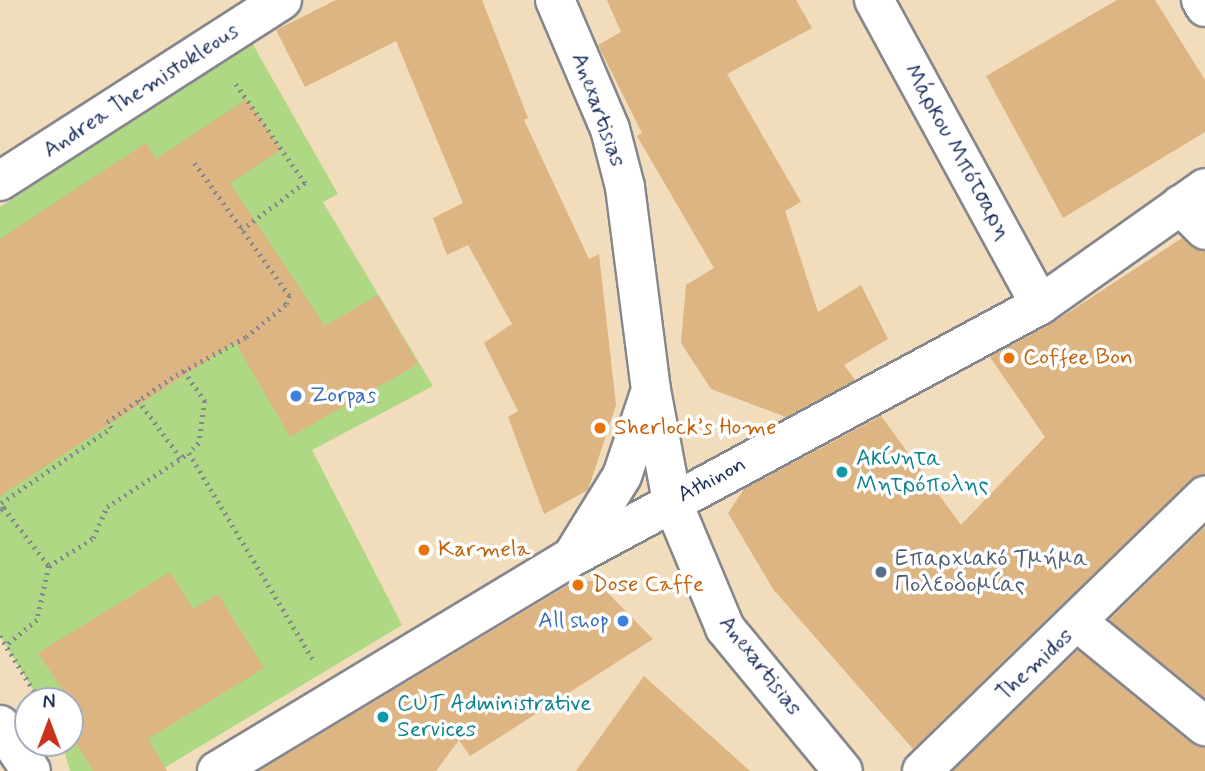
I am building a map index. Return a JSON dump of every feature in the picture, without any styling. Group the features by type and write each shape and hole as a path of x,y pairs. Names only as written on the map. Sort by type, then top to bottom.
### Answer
{"street":[{"name":"Andrea Themistokleous","path":"0,181 282,0"},
{"name":"Anexartisias","path":"555,0 610,129 625,187 651,390 672,501 725,628 843,771"},
{"name":"Μάρκου Μπότσαρη","path":"874,0 1040,304"},
{"path":"1202,0 1205,7"},
{"name":"Athinon","path":"217,771 572,557 1040,304 1197,208"},
{"name":"Anexartisias","path":"572,557 622,476 651,390"},
{"name":"Themidos","path":"922,771 1079,623 1205,496"},
{"path":"1079,623 1205,726"},
{"path":"0,725 31,771"}],"path":[{"path":"211,46 304,183 242,230"},
{"path":"49,566 2,509 1,503 111,428 107,422 138,400 246,337 286,304 289,296 194,163"},
{"path":"7,645 37,621 49,566 93,538 107,507 189,453 199,443 205,401 184,371"},
{"path":"138,400 181,458"},
{"path":"189,453 320,672"},
{"path":"0,636 32,687"}],"green space":[{"path":"252,43 338,194 323,202 433,386 312,450 402,625 159,771 70,771 66,757 84,757 84,687 31,687 0,636 0,207"}],"building":[{"path":"336,0 482,0 528,118 524,120 589,259 599,254 616,405 588,490 544,514 508,417 518,411 484,343 512,324 468,245 447,255 433,218 463,203 396,41 305,87 276,30"},
{"path":"607,0 796,0 812,28 727,74 801,202 785,211 818,312 861,285 888,339 844,365 855,380 786,417 711,389 681,343 686,285 714,268 637,136 642,133 598,45 621,32"},
{"path":"1117,0 1155,0 1205,80 1205,132 1063,218 986,76"},
{"path":"247,99 281,150 230,183 325,326 378,295 418,364 290,437 235,342 0,496 0,239 146,143 156,159"},
{"name":"Ακίνητα Μητρόπολης","path":"1182,238 1205,251 1205,475 1190,480 913,749 773,589 728,513 744,489 881,416 961,525 1045,437 990,357 1051,324"},
{"path":"1205,527 1205,698 1109,620"},
{"path":"170,572 193,609 218,594 264,668 148,739 167,771 93,771 84,756 84,687 61,687 38,653"},
{"path":"575,581 596,581 653,639 470,756 459,740 436,771 259,771"},
{"path":"1078,650 1191,743 1205,747 1205,771 953,771"},
{"path":"644,676 750,771 576,771"}],"place":[{"name":"Coffee Bon","path":"1009,358"},
{"name":"Zorpas","path":"296,396"},
{"name":"Sherlock’s Home","path":"600,428"},
{"name":"Ακίνητα Μητρόπολης","path":"842,472"},
{"name":"Karmela","path":"424,550"},
{"name":"Επαρχιακό Τμήμα Πολεοδομίας","path":"881,572"},
{"name":"Dose Caffe","path":"578,585"},
{"name":"All shop","path":"623,621"},
{"name":"CUT Administrative Services","path":"383,717"}]}
